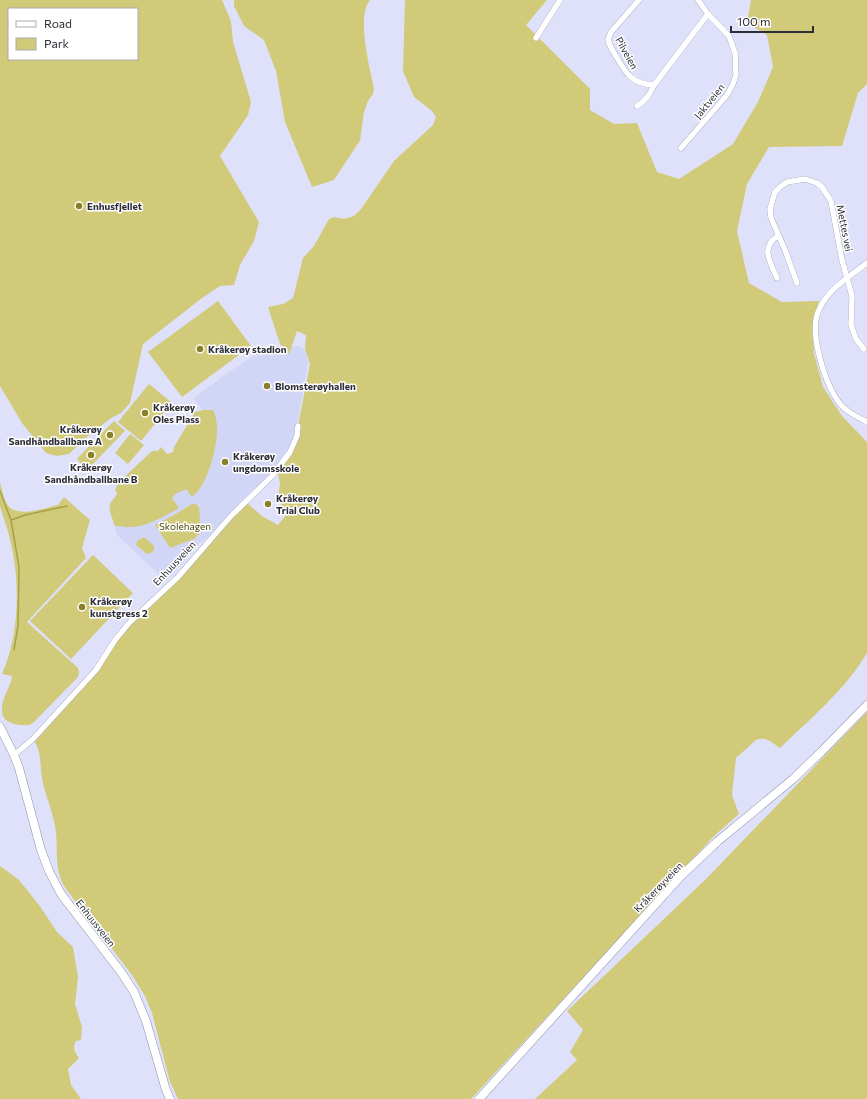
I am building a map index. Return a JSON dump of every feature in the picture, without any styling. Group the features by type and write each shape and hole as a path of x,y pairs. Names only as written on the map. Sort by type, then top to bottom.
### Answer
{"main road":[{"name":"Kråkerøyveien","path":"479,1099 681,876 718,841 793,779 867,705"},
{"name":"Enhuusveien","path":"0,727 14,755 26,792 41,850 49,871 61,894 121,972 134,992 146,1021 170,1099"}],"street":[{"path":"536,38 560,0"},
{"name":"Pilveien","path":"639,0 611,32 608,40 625,71 631,78 640,83 654,84"},
{"name":"Jaktveien","path":"681,148 727,95 736,75 737,65 733,44 725,30 708,14 698,0"},
{"path":"637,106 644,102 648,97 654,84 708,14"},
{"name":"Mettes vei","path":"797,283 771,218 770,209 775,192 780,186 796,179 805,179 817,183 822,187 831,201 846,278 852,296 851,325 856,339 864,349"},
{"path":"777,278 768,256 767,248 771,240 778,236"},
{"path":"867,263 846,278 824,301 818,312 816,320 819,354 827,381 838,400 848,411 867,422"},
{"name":"Enhuusveien","path":"14,755 34,738 96,670 115,640 129,623 178,577 230,516 272,476 290,452 297,436 298,426"}],"shaded area":[{"name":"Kråkerøy ungdomsskole","path":"299,346 305,349 308,361 296,433 288,451 268,478 243,499 206,539 199,544 166,581 117,535 114,525 121,527 172,498 202,410 193,398 267,347"}],"green space":[{"path":"0,0 222,0 231,21 233,42 251,102 248,115 220,156 259,222 254,241 240,265 234,285 220,286 202,298 143,344 130,403 121,413 111,418 83,440 69,454 57,456 46,453 22,423 0,386"},
{"path":"234,0 370,0 366,8 364,18 364,30 367,56 374,89 373,94 368,101 364,112 360,141 334,180 312,187 285,122 276,71 264,40 244,26 234,6"},
{"path":"405,0 547,0 526,25 590,89 590,110 614,124 637,123 657,172 679,179 733,144 758,102 773,67 767,35 747,23 751,0 867,0 867,84 858,93 842,146 769,147 747,184 737,231 749,283 782,302 819,301 812,328 814,353 823,387 842,416 867,442 867,653 838,691 780,748 769,741 759,739 736,758 732,795 739,814 714,836 471,1099 178,1099 170,1082 152,1013 145,996 132,975 62,882 57,862 55,826 43,783 40,755 33,739 96,670 115,640 165,589 245,501 262,516 278,525 287,514 278,499 280,483 277,470 290,452 298,426 310,364 305,349 306,335 297,331 289,354 280,344 268,307 283,304 293,298 303,258 314,246 329,219 334,217 344,219 354,216 361,209 394,161 433,125 436,117 432,111 414,97 403,71"},
{"name":"Kråkerøy stadion","path":"218,301 251,346 182,397 148,352"},
{"name":"Kråkerøy Oles Plass","path":"149,384 172,403 141,441 118,422"},
{"path":"213,410 216,417 217,437 213,459 206,478 199,490 192,497 186,489 175,494 172,498 179,508 148,524 131,527 114,525 110,512 110,504 117,493 115,490 119,482 152,451 158,451 161,447 167,454 173,452 174,447 195,412"},
{"path":"114,421 125,431 87,470 77,459"},
{"path":"130,434 144,445 128,464 115,453"},
{"path":"0,482 7,504 17,511 24,512 39,510 58,505 64,497 90,520 82,548 86,558 27,622 78,668 78,677 33,723 26,725 18,725 9,722 4,718 2,712 3,700 12,676 2,674 8,659 15,628 17,595 15,563 0,506"},
{"name":"Skolehagen","path":"192,504 196,504 199,507 201,532 194,539 170,548 155,525"},
{"path":"144,537 154,546 153,552 147,554 136,545 137,541"},
{"name":"Kråkerøy kunstgress 2","path":"93,555 133,593 71,659 30,621"},
{"path":"867,712 867,1099 535,1099 577,1060 570,1052 583,1030 567,1011 707,878"},
{"path":"0,866 19,880 39,905 57,932 73,947 78,977 75,1004 82,1027 81,1040 76,1041 74,1045 75,1052 79,1058 68,1069 71,1085 81,1099 0,1099"}],"waterway":[{"path":"0,491 11,520 19,567 18,626 14,650"},
{"path":"11,520 25,515 67,506"}],"place":[{"name":"Enhusfjellet","path":"79,206"},
{"name":"Kråkerøy stadion","path":"200,349"},
{"name":"Blomsterøyhallen","path":"267,386"},
{"name":"Kråkerøy Oles Plass","path":"145,413"},
{"name":"Kråkerøy Sandhåndballbane A","path":"110,435"},
{"name":"Kråkerøy Sandhåndballbane B","path":"91,455"},
{"name":"Kråkerøy ungdomsskole","path":"225,462"},
{"name":"Kråkerøy Trial Club","path":"268,504"},
{"name":"Kråkerøy kunstgress 2","path":"82,607"}]}
